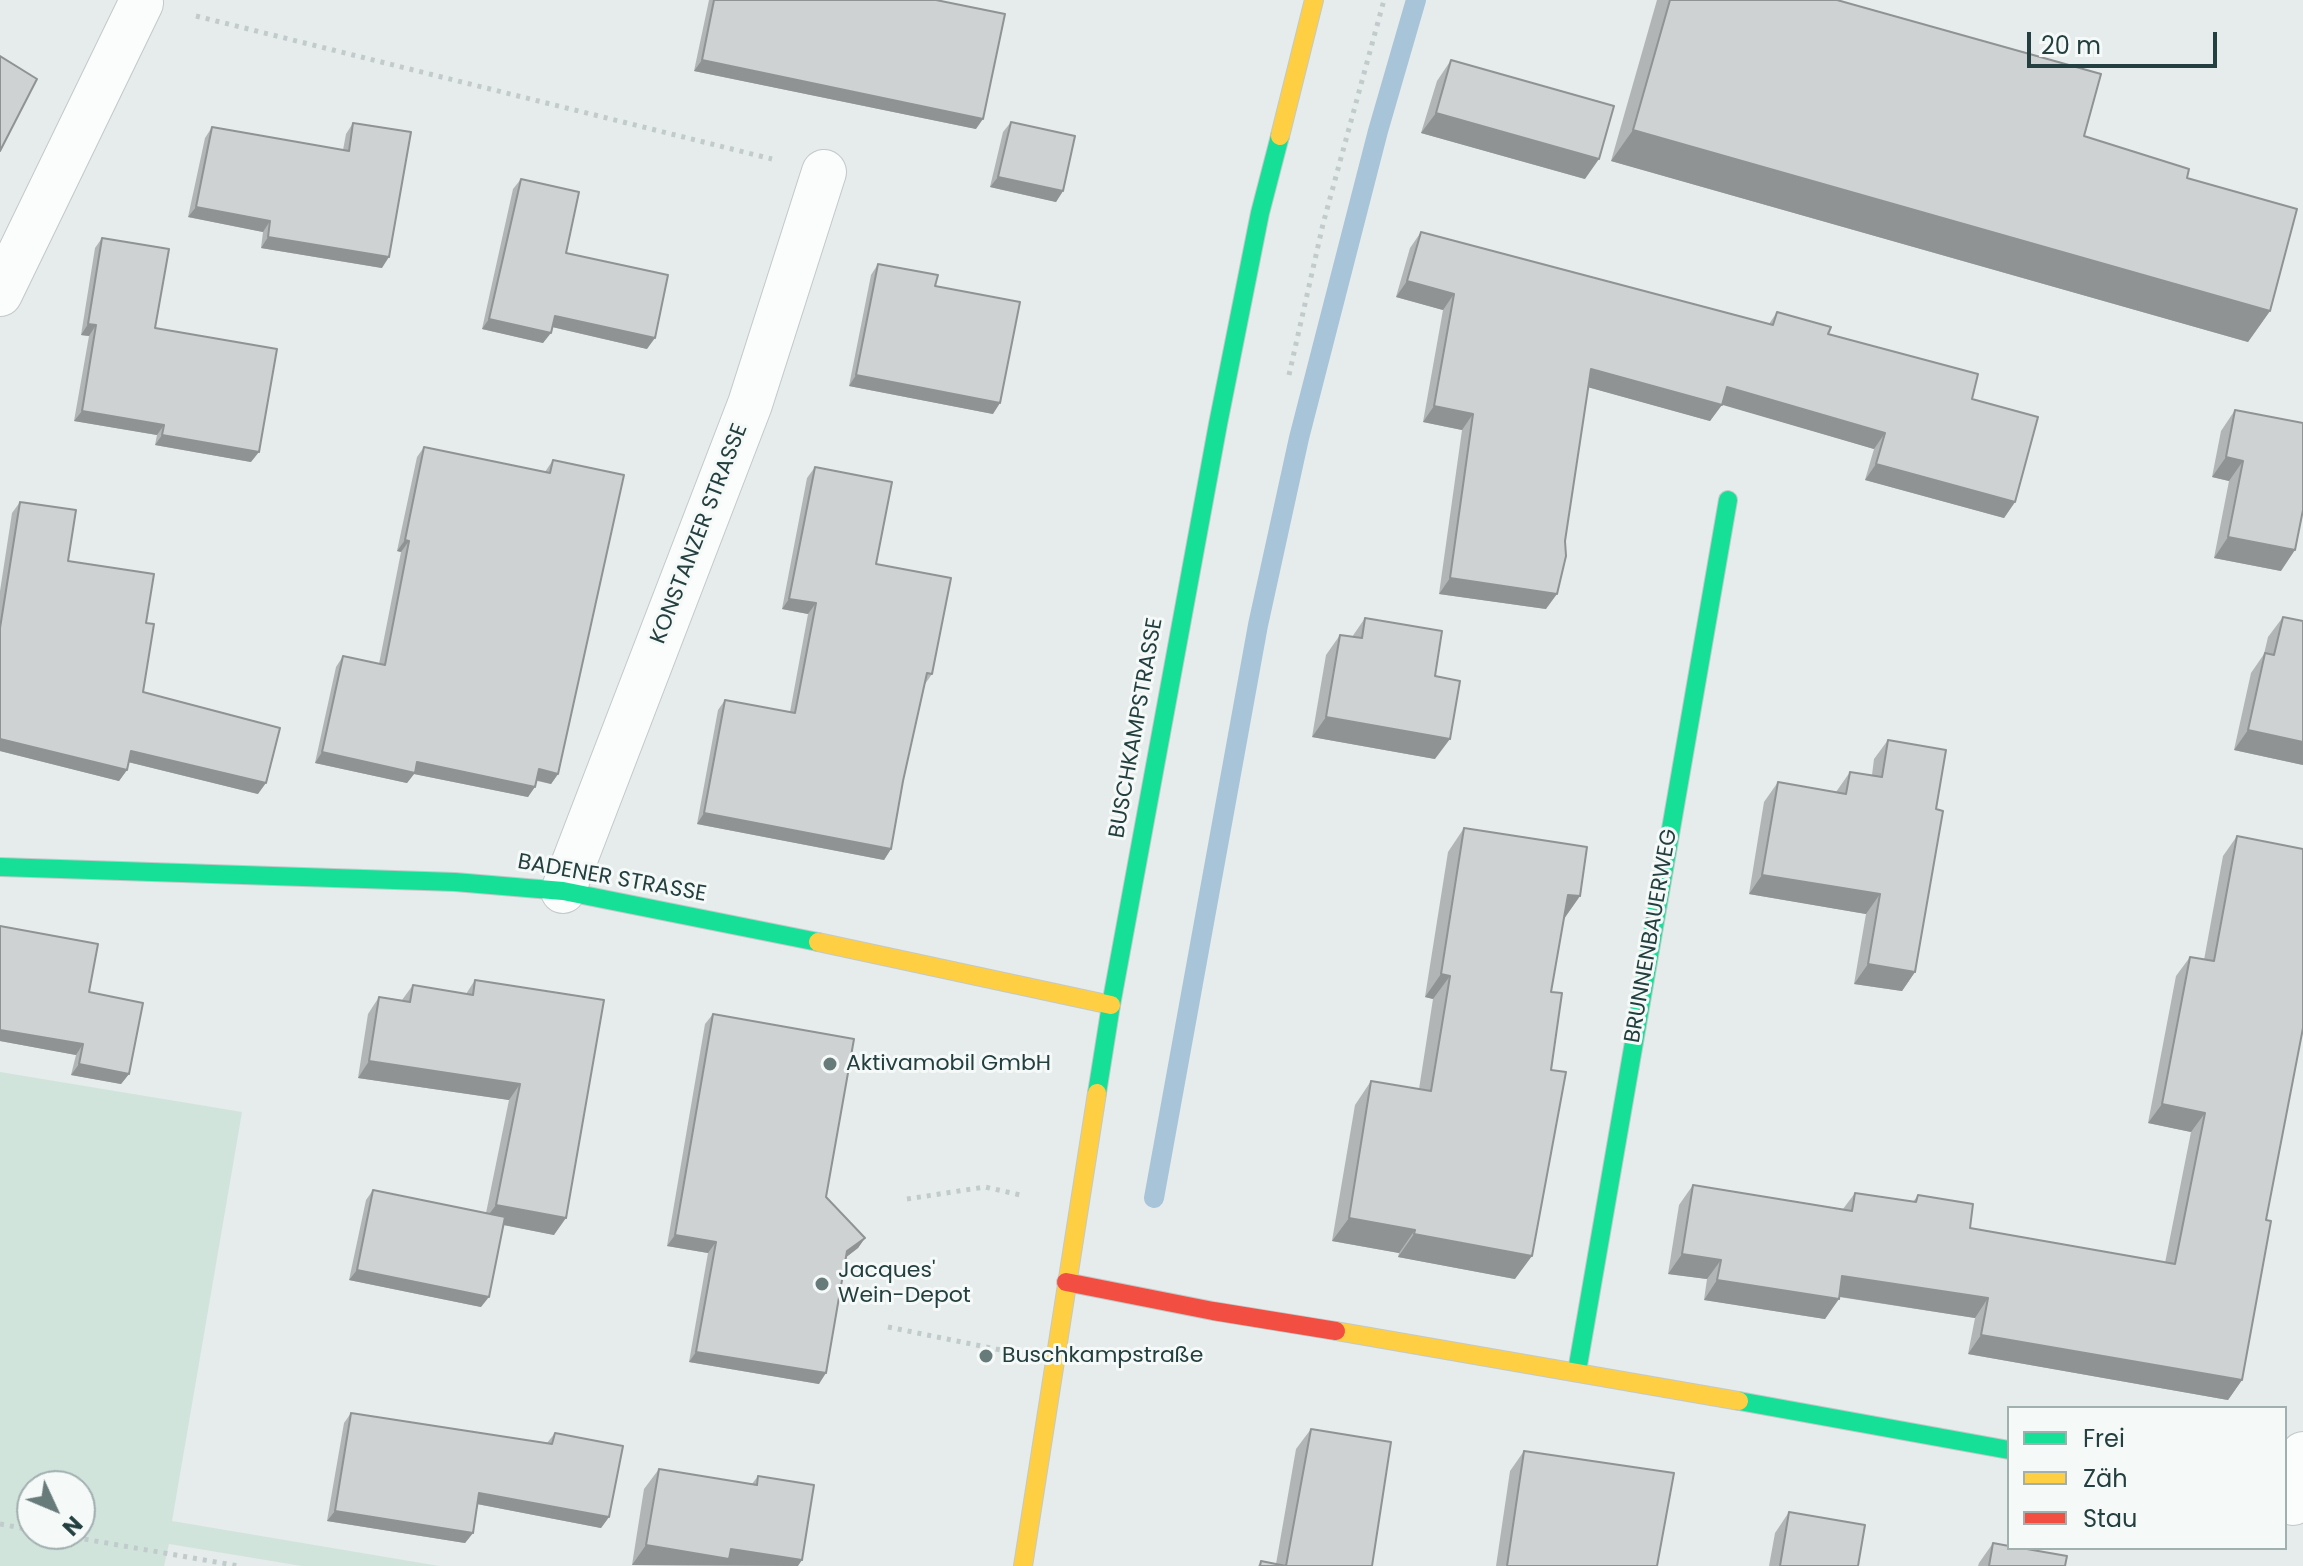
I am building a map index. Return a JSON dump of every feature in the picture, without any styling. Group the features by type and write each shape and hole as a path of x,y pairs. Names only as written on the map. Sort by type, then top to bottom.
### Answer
{"street":[{"name":"BUSCHKAMPSTRASSE","path":"1023,1566 1111,1005 1224,394 1260,213 1314,0"},
{"path":"0,294 141,3"},
{"name":"KONSTANZER STRASSE","path":"563,891 750,404 824,172"},
{"name":"BRUNNENBAUERWEG","path":"1577,1371 1728,500"},
{"name":"BADENER STRASSE","path":"0,867 455,882 563,891 879,954 1111,1005"},
{"path":"1066,1282 2007,1450"},
{"path":"2294,1503 2303,1454"}],"path":[{"path":"1289,377 1323,224 1384,0"},
{"path":"141,3 824,172"},
{"path":"907,1199 985,1187 1077,1208"},
{"path":"888,1327 1053,1360"},
{"path":"96,1541 239,1566"}],"green space":[{"path":"0,1072 242,1112 172,1521 439,1566 302,1566 169,1544 164,1566 0,1566"}],"building":[{"path":"714,0 936,0 1005,14 983,119 702,60"},
{"path":"1670,0 1837,0 2101,74 2084,136 2189,169 2187,178 2297,209 2270,311 1633,130"},
{"path":"0,56 37,79 0,151"},
{"path":"1451,60 1614,106 1599,159 1436,113"},
{"path":"1011,122 1075,136 1063,191 998,177"},
{"path":"353,123 411,132 389,257 268,237 270,221 196,207 212,127 349,151"},
{"path":"521,179 579,192 566,253 668,275 655,338 555,316 551,333 489,319"},
{"path":"1421,232 1773,325 1777,312 1831,327 1828,334 1978,374 1972,399 2038,417 2015,502 1876,464 1885,433 1727,387 1722,405 1591,369 1565,541 1566,556 1557,594 1450,578 1473,414 1434,406 1454,294 1407,281"},
{"path":"102,238 169,249 155,328 277,349 259,452 162,435 164,425 82,411 96,325 88,324"},
{"path":"878,264 938,275 935,286 1020,302 1000,403 856,375"},
{"path":"2235,410 2303,423 2303,510 2295,550 2228,537 2243,461 2226,457"},
{"path":"424,447 550,473 553,460 624,475 558,774 539,769 535,787 417,762 415,773 322,752 343,656 385,665"},
{"path":"815,467 892,482 876,564 951,578 932,674 927,673 903,781 891,849 704,813 725,700 795,713 816,603 789,599"},
{"path":"20,502 76,510 68,561 154,574 146,623 154,624 143,692 280,728 266,783 131,751 127,770 0,739 0,628"},
{"path":"2283,617 2303,621 2303,742 2248,730 2265,653 2274,655"},
{"path":"1365,618 1442,631 1435,676 1460,681 1450,739 1326,717 1340,635 1362,638"},
{"path":"1888,740 1946,750 1936,809 1943,811 1915,972 1868,964 1880,894 1762,875 1778,782 1846,794 1850,772 1882,777"},
{"path":"1464,828 1587,847 1580,896 1568,895 1551,992 1562,993 1551,1070 1566,1072 1532,1256 1414,1234 1415,1230 1349,1218 1371,1081 1431,1091 1450,976 1441,974"},
{"path":"2237,836 2303,849 2303,1028 2266,1220 2271,1221 2242,1380 1981,1335 1988,1298 1842,1276 1839,1299 1717,1280 1721,1260 1682,1254 1693,1185 1852,1211 1855,1193 1916,1202 1918,1195 1973,1204 1970,1228 2175,1264 2205,1113 2162,1104 2190,957 2214,961"},
{"path":"0,926 98,944 89,992 143,1003 129,1074 79,1064 83,1044 0,1030"},
{"path":"475,980 604,1000 566,1218 496,1205 520,1084 369,1061 379,997 410,1002 413,985 473,995"},
{"path":"713,1014 854,1039 826,1197 865,1238 847,1251 826,1373 696,1352 716,1242 675,1235"},
{"path":"373,1190 505,1217 489,1297 357,1270"},
{"path":"351,1413 552,1444 555,1433 623,1446 609,1517 479,1493 473,1533 335,1511"},
{"path":"1311,1429 1391,1442 1372,1566 1286,1566"},
{"path":"1524,1451 1674,1473 1657,1566 1507,1566"},
{"path":"659,1469 757,1485 758,1476 814,1485 802,1560 731,1549 729,1559 646,1545"},
{"path":"1789,1512 1865,1525 1858,1566 1780,1566"},
{"path":"1993,1543 2007,1546 2007,1550 2032,1550 2067,1556 2065,1566 1989,1566"},
{"path":"1261,1561 1286,1566 1260,1566"}],"waterway":[{"path":"1154,1198 1258,625 1299,438 1378,131 1416,0"}],"traffic: fast":[{"path":"1097,1093 1218,424 1260,213 1280,136"},
{"path":"1577,1371 1728,500"},
{"path":"0,867 455,882 563,891 818,942"},
{"path":"1739,1401 2007,1450"}],"traffic: slow":[{"path":"1280,136 1314,0"},
{"path":"818,942 1111,1005"},
{"path":"1023,1566 1097,1093"},
{"path":"1336,1331 1739,1401"}],"traffic: jam":[{"path":"1066,1282 1336,1331"}],"place":[{"name":"Aktivamobil GmbH","path":"830,1064"},
{"name":"Jacques' Wein-Depot","path":"822,1284"},
{"name":"Buschkampstraße","path":"986,1356"}]}
